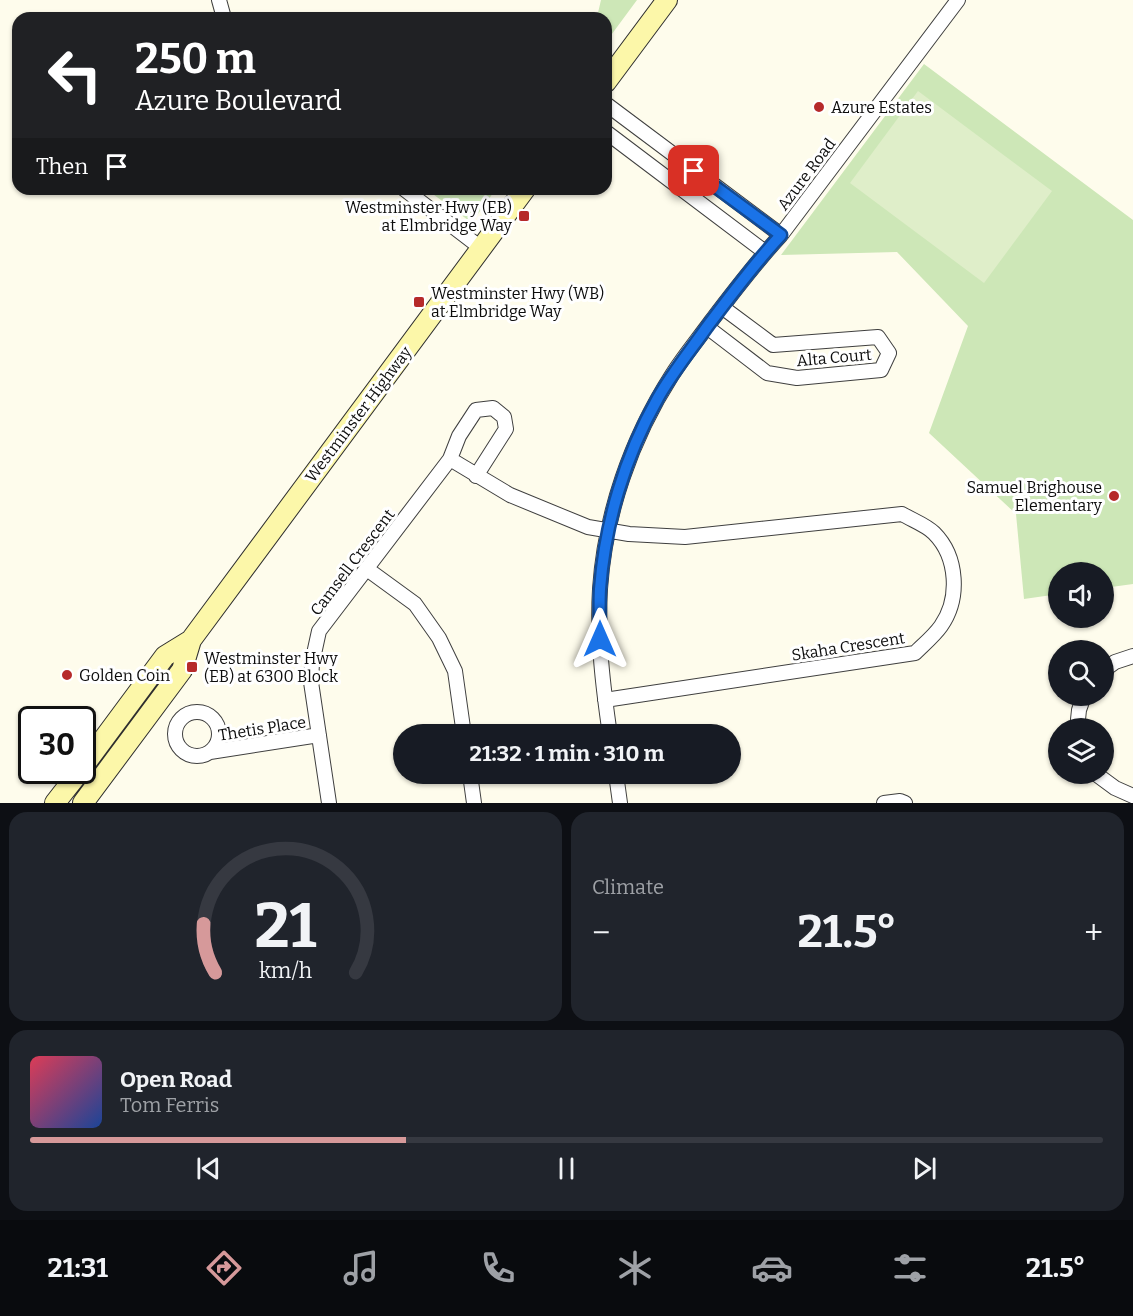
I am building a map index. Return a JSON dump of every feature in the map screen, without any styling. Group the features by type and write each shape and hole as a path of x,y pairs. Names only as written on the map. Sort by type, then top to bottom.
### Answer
{"main road":[{"path":"612,74 667,0"},
{"name":"Westminster Highway","path":"83,803 182,670 191,640 521,195"},
{"name":"Westminster Highway","path":"96,750 165,656 191,640"},
{"name":"Westminster Highway","path":"55,803 70,784"}],"street":[{"name":"Azure Road","path":"608,724 600,639 600,591 609,531 626,469 643,426 673,374 707,327 765,252 781,235 958,0"},
{"path":"612,108 781,235"},
{"path":"612,137 765,252"},
{"path":"412,195 481,248"},
{"name":"Alta Court","path":"707,327 767,373 797,378 881,370 889,353 878,337 773,345 722,307"},
{"name":"Camsell Crescent","path":"328,803 311,682 315,647 320,632 450,459 459,436 476,410 493,408 504,417 506,429 476,476"},
{"path":"450,459 510,495 588,527 609,531"},
{"name":"Skaha Crescent","path":"605,700 915,653 940,627 952,604 953,572 949,552 933,531 902,514 685,537 647,536 609,531"},
{"path":"367,569 415,604 444,645 455,671 462,724"},
{"path":"1114,663 1133,656"},
{"name":"Thetis Place","path":"210,752 319,735"},
{"path":"471,784 474,803"},
{"path":"617,784 620,803"},
{"path":"1110,784 1133,796"},
{"path":"884,803 900,801 905,803"}],"green space":[{"path":"601,0 637,0 612,34 612,12 598,12"},
{"path":"924,64 1133,220 1133,584 1114,587 1114,562 1048,562 1048,596 1024,599 1016,514 929,433 968,326 897,252 781,255"},
{"path":"918,91 1052,191 984,283 850,183"},
{"path":"434,195 492,195 475,218 468,220"}],"place":[{"name":"Azure Estates","path":"819,107"},
{"name":"Westminster Hwy (EB) at Elmbridge Way","path":"524,216"},
{"name":"Westminster Hwy (WB) at Elmbridge Way","path":"419,302"},
{"name":"Samuel Brighouse Elementary","path":"1114,496"},
{"name":"Westminster Hwy (EB) at 6300 Block","path":"192,667"},
{"name":"Golden Coin","path":"67,675"}],"route":[{"path":"600,639 600,591 604,550 616,499 643,426 679,364 757,262 781,235 694,171"}]}
